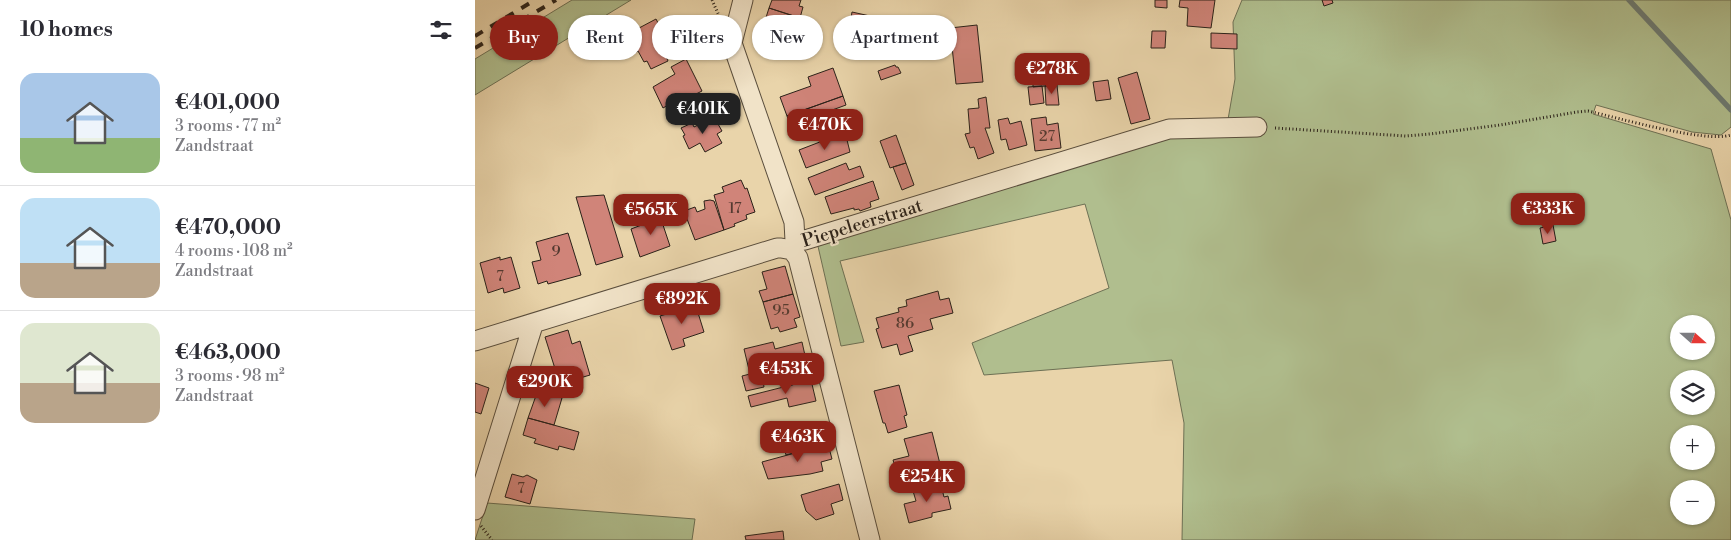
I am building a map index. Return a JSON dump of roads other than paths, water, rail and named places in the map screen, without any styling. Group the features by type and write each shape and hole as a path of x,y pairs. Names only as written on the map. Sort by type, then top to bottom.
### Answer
{"street":[{"path":"743,0 732,43 794,222 794,246 869,540"},
{"name":"Piepeleerstraat","path":"475,341 777,248 794,246 805,240 1169,129 1257,127"},
{"path":"478,517 533,324"}],"waterway":[{"path":"1629,0 1731,110"}],"railway":[{"path":"475,36 535,0"},
{"path":"475,48 556,0"}]}
